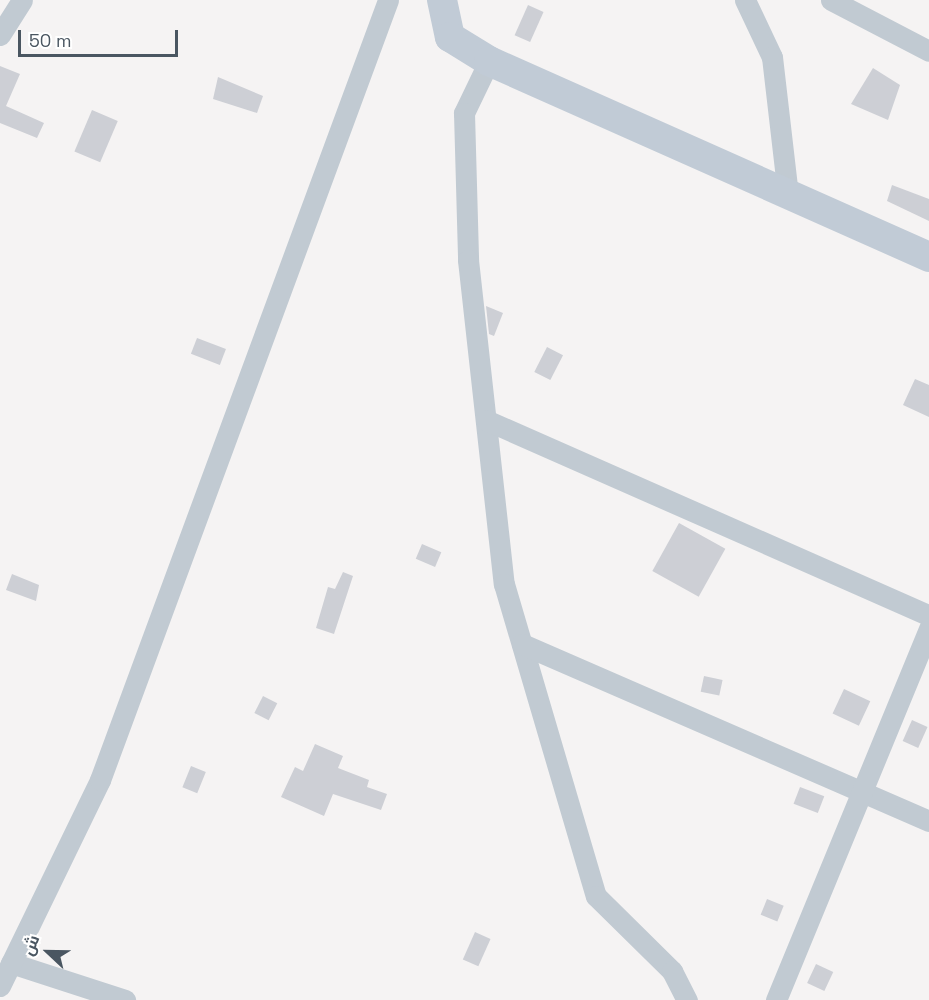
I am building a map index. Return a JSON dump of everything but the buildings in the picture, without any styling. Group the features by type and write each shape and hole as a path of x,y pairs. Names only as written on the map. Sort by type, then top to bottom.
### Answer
{"street":[{"path":"0,34 22,0"},
{"path":"0,986 100,780 388,0"},
{"path":"442,0 450,37 489,61 929,257"},
{"path":"745,0 772,57 788,195"},
{"path":"831,0 929,51"},
{"path":"489,61 465,112 468,260 504,584 596,896 672,971 687,1000"},
{"path":"486,420 929,615"},
{"path":"776,1000 929,628"},
{"path":"522,644 929,821"},
{"path":"11,963 125,1000"}]}
